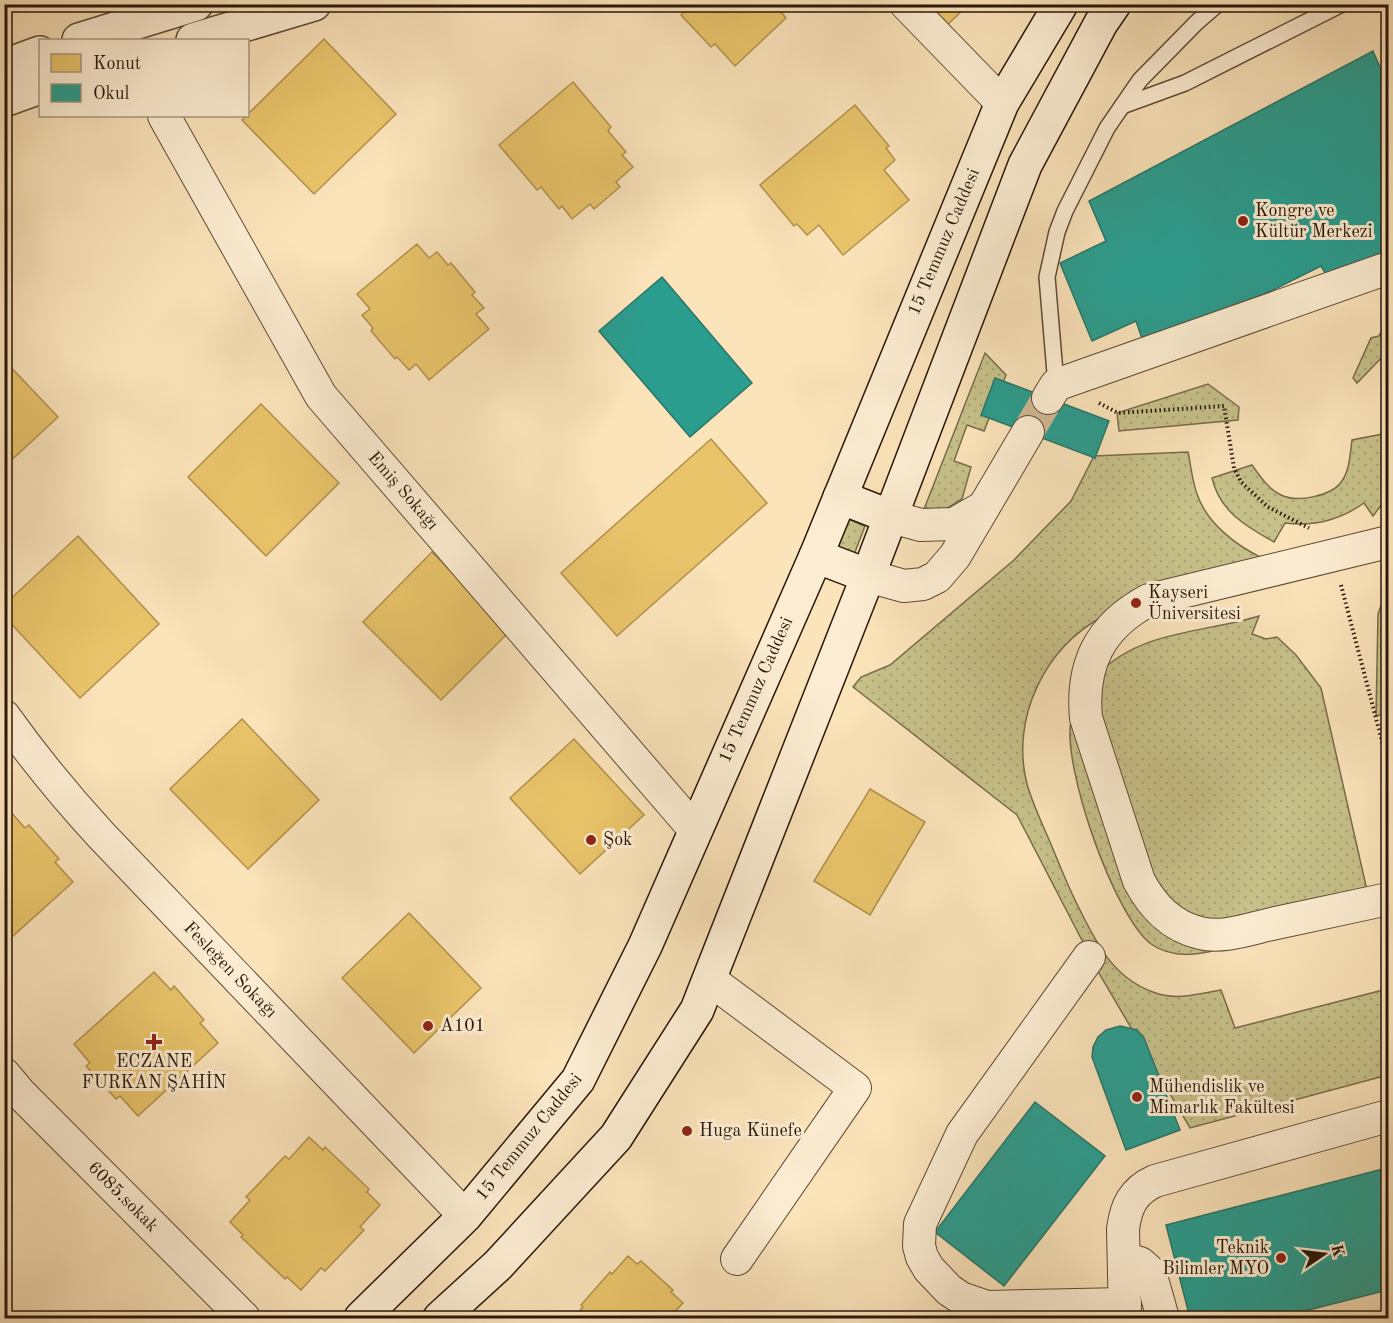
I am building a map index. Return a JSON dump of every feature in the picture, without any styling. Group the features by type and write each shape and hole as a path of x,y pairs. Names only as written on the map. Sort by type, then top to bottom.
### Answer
{"main road":[{"path":"82,39 196,4"},
{"path":"196,39 314,4"},
{"name":"15 Temmuz Caddesi","path":"361,1318 465,1216 578,1080 645,946 816,556 1002,104 1061,4"},
{"path":"440,1318 498,1264 616,1137 697,1010 891,518 1025,165 1101,23 1114,4"},
{"path":"4,66 39,53"},
{"path":"4,100 39,87"},
{"path":"840,497 891,518"},
{"path":"816,556 868,576"}],"street":[{"path":"906,4 1002,104"},
{"name":"Emiş Sokağı","path":"165,117 321,396 695,830"},
{"path":"1058,388 1389,268"},
{"path":"868,576 904,586 923,584 937,577 954,556 1028,432"},
{"path":"891,518 921,525 954,524 982,508"},
{"path":"1389,542 1149,600 1132,609 1106,634 1091,662 1086,677 1084,698 1086,718 1139,881 1154,904 1173,922 1201,934 1217,936 1389,899"},
{"name":"Fesleğen Sokağı","path":"4,716 65,796 465,1216"},
{"path":"1089,957 962,1134 920,1224 919,1246 922,1257 929,1269 949,1290 961,1298 987,1307 1125,1311 1125,1214 1130,1201 1145,1186 1155,1181 1389,1116"},
{"path":"709,979 855,1088 737,1260"},
{"name":"6085.sokak","path":"4,1074 20,1093 244,1318"},
{"path":"1124,1259 1140,1263 1150,1272 1164,1318"}],"lane":[{"path":"1058,388 1047,278 1051,254 1065,211 1107,128 1140,81 1197,22 1218,4"},
{"path":"1122,106 1185,83 1342,4"}],"path":[{"path":"1058,388 1074,390 1119,413 1224,406 1234,468 1240,482 1268,507 1327,537 1386,743 1389,764"}],"shaded area":[{"path":"1383,319 1388,323 1388,351 1357,383 1353,378 1371,338 1379,336 1383,328"},
{"path":"985,353 1006,375 984,431 967,425 954,461 971,467 962,499 937,515 921,517"},
{"path":"1208,384 1239,407 1238,420 1119,431 1117,413"},
{"path":"1388,433 1388,496 1373,516 1364,503 1346,514 1327,521 1307,524 1285,523 1274,542 1244,524 1228,509 1221,500 1212,478 1252,465 1268,486 1281,495 1296,498 1314,497 1330,491 1342,481 1348,466 1352,440"},
{"path":"1188,452 1195,489 1208,515 1234,541 1264,559 1104,616 1083,629 1065,646 1049,665 1028,710 1023,759 1031,797 1068,885 1098,943 1115,967 1138,985 1161,995 1170,996 1187,996 1221,990 1235,1028 1387,989 1388,995 1388,1075 1190,1128 1100,975 1017,815 853,687 861,677 890,665 1014,560 1071,501 1094,456"},
{"path":"841,516 865,526 852,560 827,551"},
{"path":"1388,595 1388,713 1376,716 1378,614"},
{"path":"1259,616 1252,634 1266,639 1277,637 1296,655 1321,688 1371,908 1208,952 1171,953 1151,944 1137,928 1107,873 1094,839 1074,771 1070,742 1072,716 1094,678 1115,660 1134,649 1174,635"}],"building: Konut":[{"path":"677,4 790,4 781,12 786,18 735,66 715,44 711,47 681,15 684,12"},
{"path":"907,4 969,4 943,29"},
{"path":"324,39 396,114 314,194 242,120 249,117 249,113"},
{"path":"573,82 611,127 608,131 626,152 622,155 633,167 616,182 620,187 594,209 590,204 572,219 562,206 559,209 541,187 537,190 499,145"},
{"path":"855,105 889,146 886,148 895,160 884,170 909,200 843,255 819,225 807,235 797,224 794,226 760,185"},
{"path":"417,244 429,258 437,252 448,265 451,263 475,292 472,295 484,308 476,314 489,329 429,380 416,364 409,370 397,357 395,359 371,331 373,328 362,315 370,309 357,294"},
{"path":"4,360 58,417 4,467"},
{"path":"261,404 339,483 266,556 188,477"},
{"path":"711,439 767,503 617,636 561,573"},
{"path":"78,536 159,624 80,698 4,616 4,605"},
{"path":"432,552 510,631 441,700 363,622"},
{"path":"242,719 319,800 248,869 170,789"},
{"path":"574,739 644,815 580,874 510,798"},
{"path":"870,789 925,822 870,915 814,881"},
{"path":"9,810 25,828 29,825 59,859 55,862 73,882 4,944 4,814"},
{"path":"409,913 481,988 414,1053 342,978"},
{"path":"154,972 171,990 174,986 204,1020 200,1023 218,1043 138,1116 120,1096 116,1099 86,1066 90,1063 74,1044"},
{"path":"309,1137 323,1150 325,1147 369,1189 367,1192 380,1205 360,1227 364,1230 325,1271 321,1268 301,1290 287,1277 285,1279 241,1237 243,1235 230,1222 250,1200 246,1197 285,1156 289,1159"},
{"path":"628,1256 637,1264 641,1261 673,1290 671,1292 683,1303 672,1315 676,1318 573,1318 583,1307 581,1305 610,1272 612,1274"}],"building: Okul":[{"name":"Kongre ve Kültür Merkezi","path":"1373,51 1388,86 1388,254 1329,279 1321,266 1147,353 1136,321 1092,341 1060,263 1106,241 1089,201"},
{"path":"662,277 752,383 690,437 599,331"},
{"path":"995,378 1109,421 1095,458 981,415"},
{"name":"Mühendislik ve Mimarlık Fakültesi","path":"1120,1026 1137,1030 1144,1038 1180,1130 1126,1150 1092,1057 1093,1047 1098,1037 1106,1030"},
{"path":"1035,1102 1105,1156 1004,1286 935,1232"},
{"name":"Teknik Bilimler MYO","path":"1383,1169 1388,1192 1388,1290 1277,1318 1190,1318 1166,1225"}],"tunnel":[{"path":"1028,432 1048,398"}],"place":[{"name":"Kongre ve Kültür Merkezi","path":"1243,221"},
{"name":"Kayseri Üniversitesi","path":"1136,603"},
{"name":"Şok","path":"591,840"},
{"name":"A101","path":"428,1026"},
{"name":"ECZANE FURKAN ŞAHİN","path":"154,1042"},
{"name":"Mühendislik ve Mimarlık Fakültesi","path":"1137,1097"},
{"name":"Huga Künefe","path":"687,1131"},
{"name":"Teknik Bilimler MYO","path":"1281,1258"}]}
